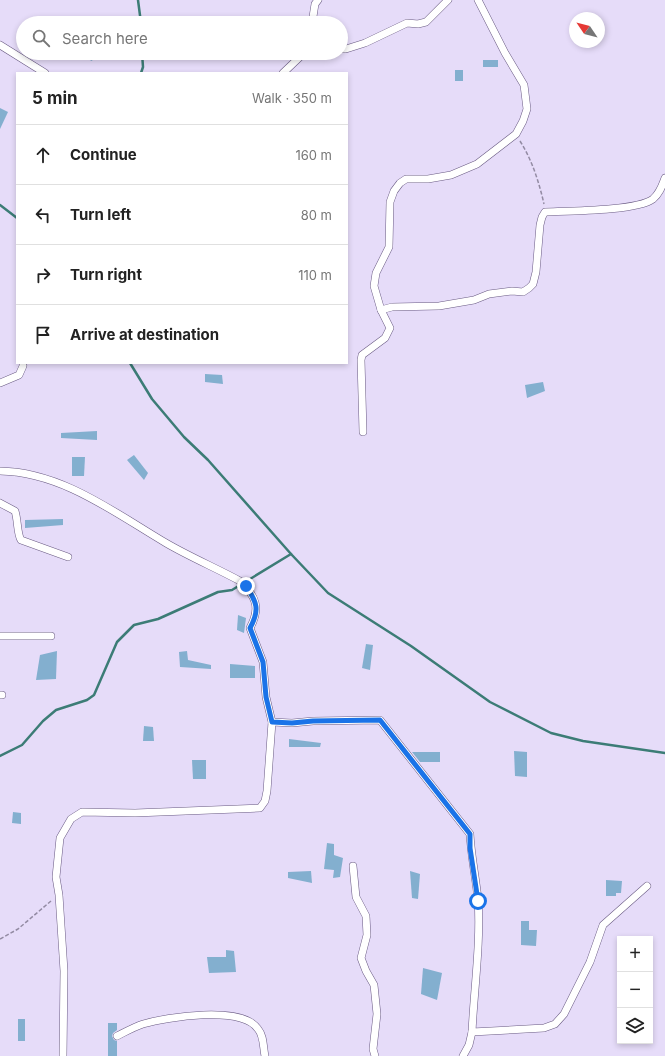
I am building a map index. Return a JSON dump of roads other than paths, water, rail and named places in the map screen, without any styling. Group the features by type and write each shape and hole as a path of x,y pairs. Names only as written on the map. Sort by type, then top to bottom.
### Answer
{"street":[{"path":"313,16 315,4 318,0"},
{"path":"348,48 365,43 407,23 418,24 426,22 448,0"},
{"path":"363,432 362,355 385,338 390,328 381,310 374,286 376,273 389,246 390,202 394,191 400,183 406,179 428,179 451,176 477,164 516,134 524,121 527,109 524,85 505,53 478,0"},
{"path":"0,45 16,55"},
{"path":"24,60 43,72"},
{"path":"284,72 297,60"},
{"path":"381,310 392,307 439,306 474,300 489,294 512,291 523,292 533,284 536,272 540,225 542,216 545,212 611,209 639,205 651,200 659,193 665,178"},
{"path":"0,383 19,374 23,366"},
{"path":"0,471 13,471 70,487 116,512 181,552 240,581 246,586 253,596 256,605 256,617 250,628 263,662 266,697 272,722 267,791 265,801 260,808 135,813 82,812 71,819 60,838 56,876 59,895 64,971 63,1056"},
{"path":"0,503 16,511 18,536 21,540 68,558"},
{"path":"0,636 50,636"},
{"path":"272,722 292,723 313,721 380,720 470,834 470,848 478,901 478,938 472,1032 469,1045 463,1056"},
{"path":"353,866 356,897 366,916 367,935 361,958 374,985 378,1014 374,1049 375,1056"},
{"path":"472,1032 544,1028 554,1024 564,1014 585,974 603,925 647,886"},
{"path":"117,1036 144,1024 170,1019 205,1015 238,1017 249,1021 258,1029 262,1036 265,1056"}],"waterway":[{"path":"138,0 140,16"},
{"path":"141,72 142,60"},
{"path":"0,205 16,217"},
{"path":"131,364 152,399 184,437 208,460 291,554 328,593 411,646 490,702 551,733 583,741 665,753"},
{"path":"0,756 22,745 43,721 56,710 87,700 94,695 117,642 134,625 158,619 218,592 232,590 291,554"}]}
